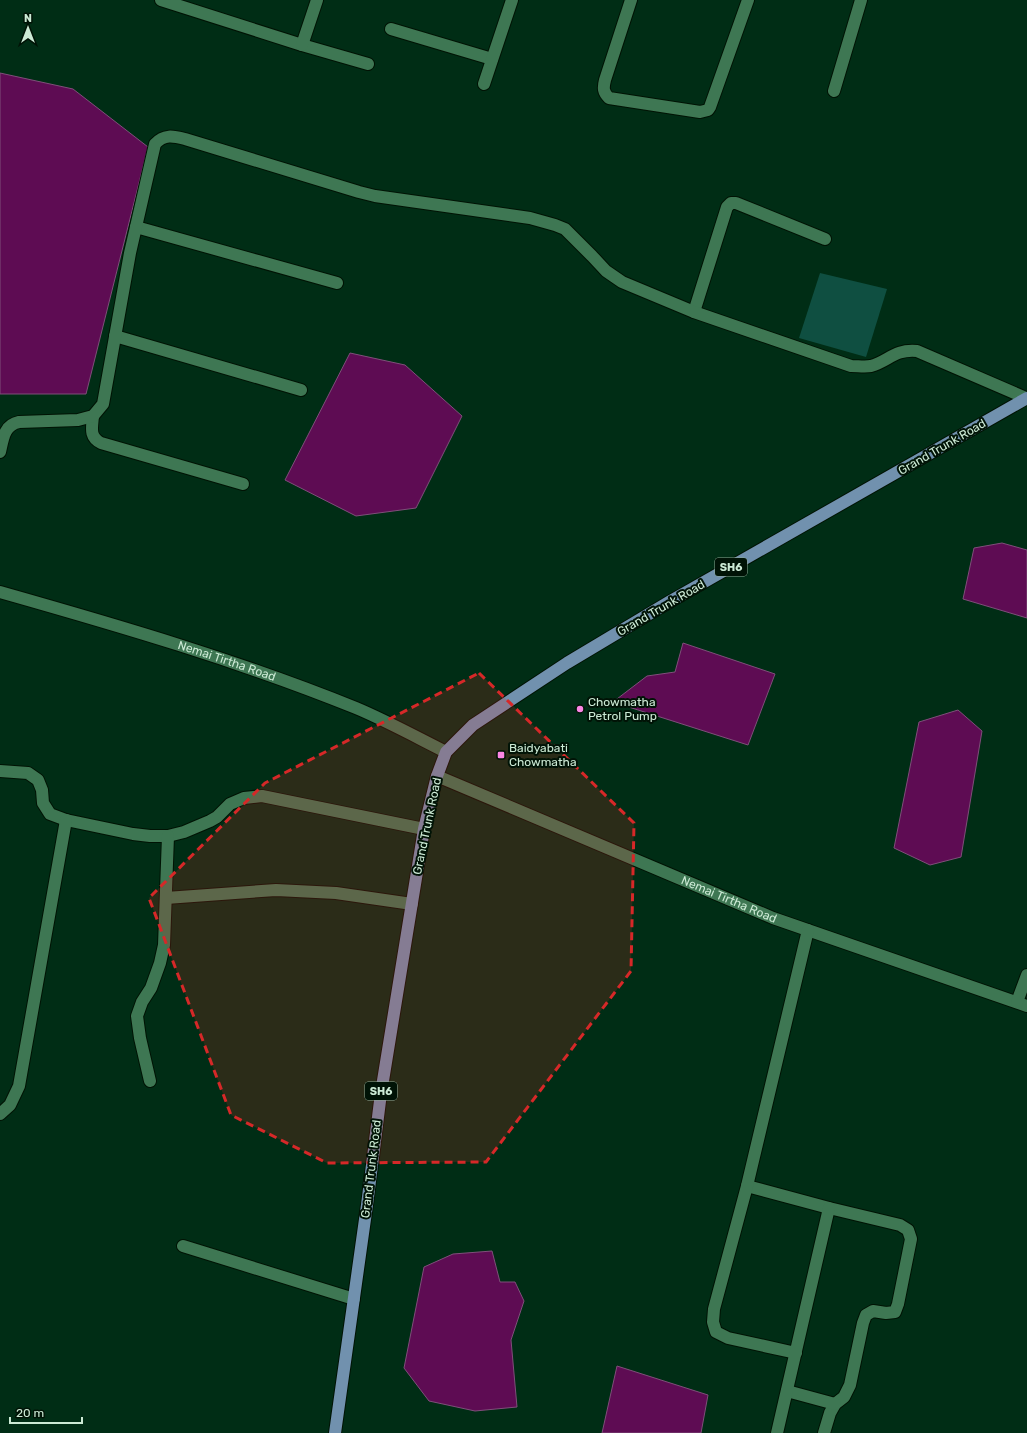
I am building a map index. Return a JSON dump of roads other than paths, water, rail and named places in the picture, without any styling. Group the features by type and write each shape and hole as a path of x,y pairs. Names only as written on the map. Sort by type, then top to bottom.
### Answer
{"main road":[{"name":"Grand Trunk Road","path":"335,1433 381,1093 424,829 437,776 446,752 473,725 566,663 669,602 1027,398"}],"street":[{"path":"160,0 302,45 368,64"},
{"path":"302,45 317,0"},
{"path":"484,84 512,0"},
{"path":"631,0 605,80 603,88 604,93 609,98 700,112 705,111 710,107 748,0"},
{"path":"834,91 860,0"},
{"path":"391,29 492,59"},
{"path":"0,452 6,430 14,423 78,420 93,416 103,404 130,253 155,144 162,138 173,136 375,196 530,218 555,225 565,230 606,271 614,277 622,282 694,312 851,366 871,366 897,353 917,351 1027,398"},
{"path":"694,312 727,207 731,203 736,203 825,240"},
{"path":"136,227 337,283"},
{"path":"115,336 301,390"},
{"path":"93,416 93,437 101,444 243,484"},
{"name":"Nemai Tirtha Road","path":"0,592 183,646 283,681 357,709 446,752"},
{"path":"0,771 28,773 38,780 42,790 43,803 50,814 66,820 133,834 168,836 184,832 217,817 230,804 244,798 262,796 424,829"},
{"name":"Nemai Tirtha Road","path":"437,776 773,918 1022,1004"},
{"path":"0,1114 10,1105 19,1086 66,820"},
{"path":"150,1081 140,1038 137,1016 142,1002 151,988 160,963 164,945 168,836"},
{"path":"166,898 276,890 336,893 412,904"},
{"path":"796,1353 728,1338 716,1332 713,1322 714,1309 747,1186 808,930"},
{"path":"1022,1004 1027,975"},
{"path":"747,1186 900,1225 908,1230 911,1239 898,1304 895,1312 886,1313 873,1311 866,1315 850,1385 844,1396 835,1404 830,1413 824,1433"},
{"path":"777,1433 829,1208"},
{"path":"183,1246 354,1299"},
{"path":"787,1391 835,1404"}],"place":[{"name":"Chowmatha Petrol Pump","path":"580,709"},
{"name":"Baidyabati Chowmatha","path":"501,755"}]}
